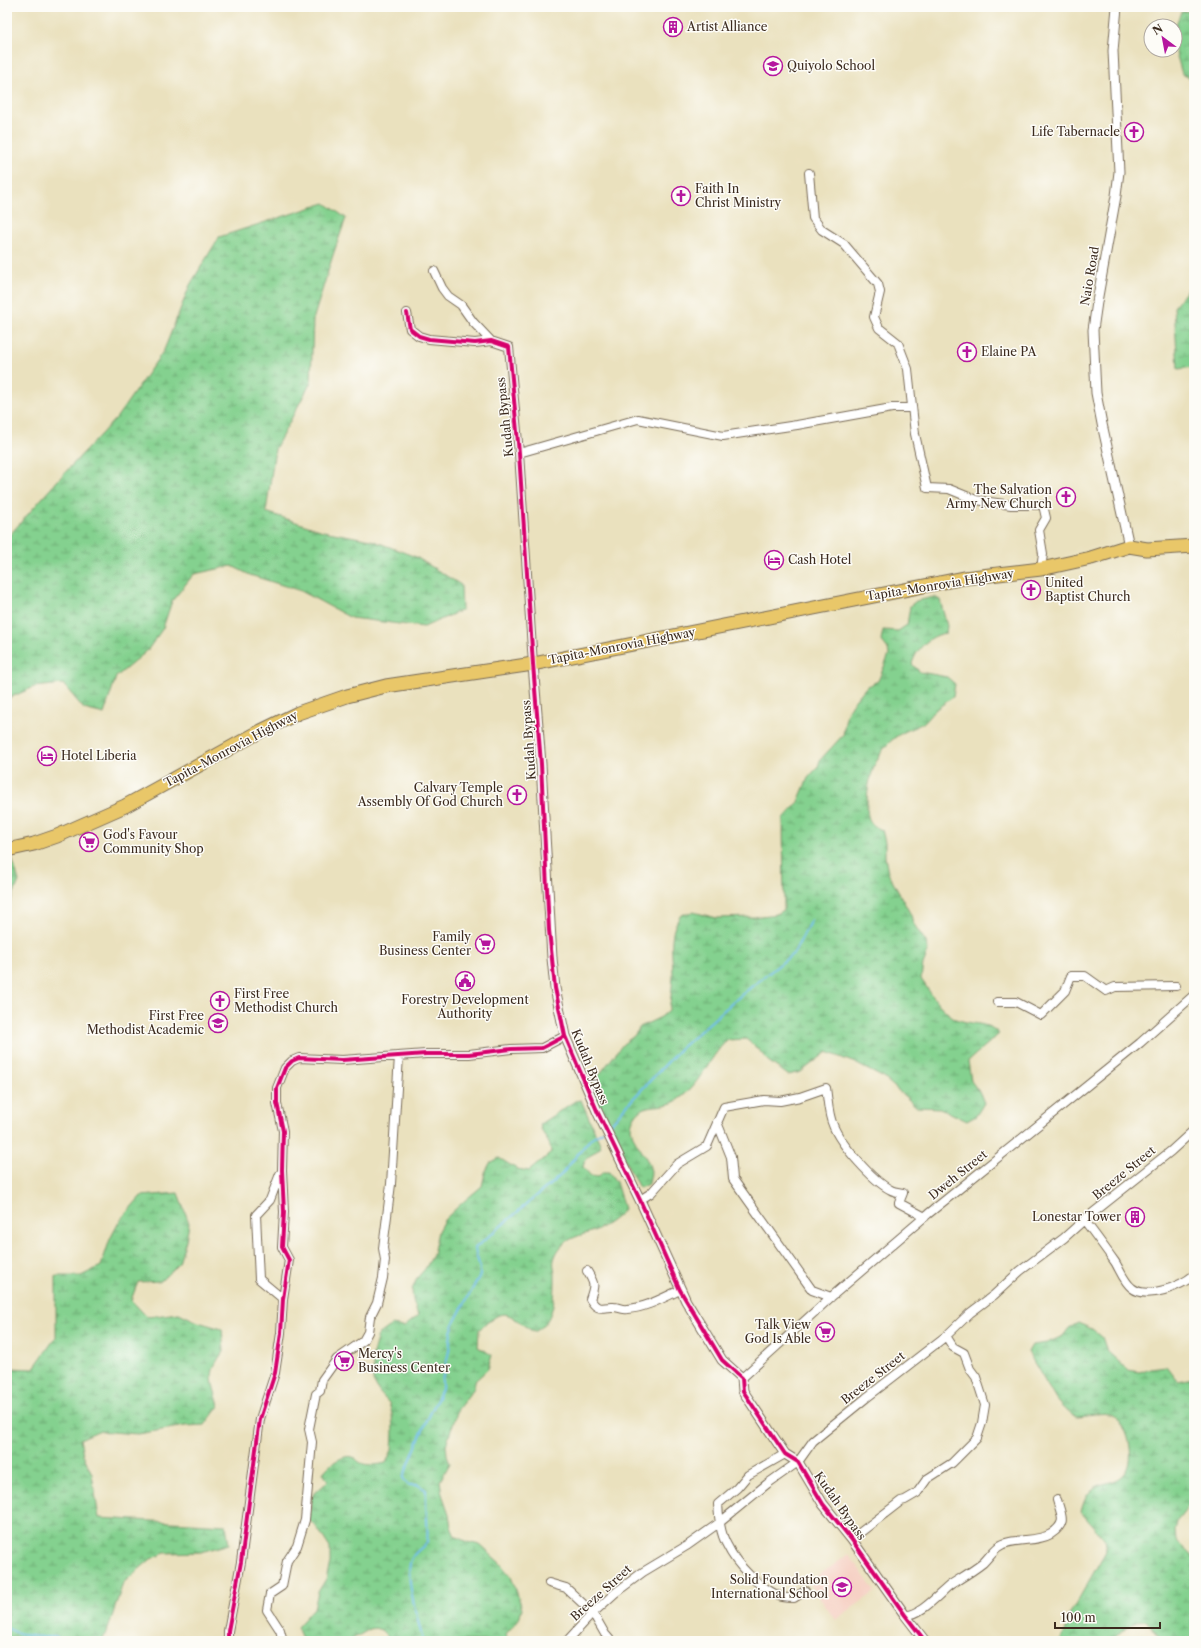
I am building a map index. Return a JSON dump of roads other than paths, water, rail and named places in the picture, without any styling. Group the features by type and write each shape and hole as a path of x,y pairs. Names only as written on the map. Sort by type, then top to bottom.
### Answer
{"highway":[{"name":"Tapita-Monrovia Highway","path":"7,850 34,844 57,836 125,806 261,731 298,713 347,696 386,686 533,664 964,578 1041,569 1091,558 1129,546 1147,550 1194,546"}],"street":[{"name":"Naio Road","path":"1117,7 1113,51 1119,172 1093,330 1096,393 1129,546"},
{"path":"809,173 812,218 822,230 844,244 878,284 880,292 874,317 879,328 898,343 908,369 915,434 928,488 949,490 976,500 1011,505 1043,504 1046,518 1039,530 1043,554 1041,569"},
{"path":"434,272 448,296 461,305 473,322 492,341"},
{"path":"407,312 410,329 419,336 429,339 475,343 492,341"},
{"name":"Kudah Bypass","path":"492,341 509,347 519,453 541,764 552,958 555,988 565,1036 604,1127 640,1200 680,1290 722,1360 742,1378 743,1391 785,1454 798,1462 823,1504 852,1540 925,1641"},
{"path":"519,453 638,419 723,436 798,425 892,408 911,408"},
{"path":"997,1002 1016,1002 1040,1015 1065,991 1072,976 1085,976 1106,991 1115,987 1176,986"},
{"name":"Dweh Street","path":"742,1378 831,1297 925,1217 1140,1043 1194,995"},
{"path":"228,1641 228,1631 241,1562 260,1419 275,1373 289,1260 282,1247 284,1212 282,1170 283,1131 277,1103 277,1088 285,1068 292,1060 299,1058 342,1060 426,1054 469,1054 511,1049 542,1048 565,1036"},
{"path":"283,1641 280,1630 267,1610 270,1594 282,1586 287,1560 297,1546 305,1520 312,1442 309,1428 316,1394 320,1391 322,1380 337,1359 363,1341 368,1332 370,1317 377,1303 383,1278 386,1260 383,1248 391,1184 399,1056"},
{"path":"640,1200 651,1193 676,1164 707,1146 724,1107 764,1100 780,1101 800,1097 826,1088 833,1125 841,1139 878,1181 892,1191 903,1193 899,1203 925,1217"},
{"path":"718,1122 731,1157 733,1178 812,1290 831,1297"},
{"name":"Breeze Street","path":"567,1641 593,1613 615,1593 643,1572 688,1545 719,1523 767,1484 798,1462 813,1441 946,1336 970,1313 994,1295 1020,1271 1116,1196 1194,1130"},
{"path":"282,1170 270,1200 256,1215 255,1226 260,1279 283,1299"},
{"path":"1084,1220 1106,1249 1127,1284 1133,1289 1142,1292 1154,1292 1180,1284 1194,1275"},
{"path":"587,1271 594,1282 590,1299 594,1305 603,1309 614,1307 625,1310 658,1300 680,1290"},
{"path":"852,1540 856,1535 901,1501 917,1493 927,1479 952,1463 977,1438 982,1423 985,1405 981,1390 976,1377 970,1369 964,1352 953,1346 946,1336"},
{"path":"785,1454 748,1475 737,1488 718,1504 719,1523 726,1545 738,1562 766,1589 780,1596 794,1598 805,1591"},
{"path":"905,1615 918,1611 927,1605 948,1587 982,1563 999,1546 1006,1543 1045,1538 1058,1530 1062,1523 1062,1515 1057,1500"},
{"path":"549,1583 566,1588 580,1603 593,1613 605,1634 611,1641"}],"waterway":[{"path":"608,1127 681,1048 740,996 794,953 811,920"},
{"path":"423,1641 410,1586 409,1575 412,1558 415,1553 427,1542 428,1529 426,1490 418,1485 408,1485 403,1478 424,1427 442,1389 442,1380 449,1351 451,1332 455,1321 480,1275 480,1268 475,1248 561,1175 591,1138 603,1131"},
{"path":"7,1628 25,1635 37,1637 57,1637 61,1641"}],"place":[{"name":"Artist Alliance","path":"673,27"},
{"name":"Quiyolo School","path":"773,66"},
{"name":"Life Tabernacle","path":"1134,132"},
{"name":"Faith In Christ Ministry","path":"681,196"},
{"name":"Elaine PA","path":"967,352"},
{"name":"The Salvation Army New Church","path":"1066,497"},
{"name":"Cash Hotel","path":"774,560"},
{"name":"United Baptist Church","path":"1031,590"},
{"name":"Hotel Liberia","path":"47,756"},
{"name":"Calvary Temple Assembly Of God Church","path":"517,795"},
{"name":"God's Favour Community Shop","path":"89,842"},
{"name":"Family Business Center","path":"485,944"},
{"name":"Forestry Development Authority","path":"465,981"},
{"name":"First Free Methodist Church","path":"220,1001"},
{"name":"First Free Methodist Academic","path":"218,1023"},
{"name":"Lonestar Tower","path":"1135,1217"},
{"name":"Talk View God Is Able","path":"825,1332"},
{"name":"Mercy's Business Center","path":"344,1361"},
{"name":"Solid Foundation International School","path":"842,1587"}]}
